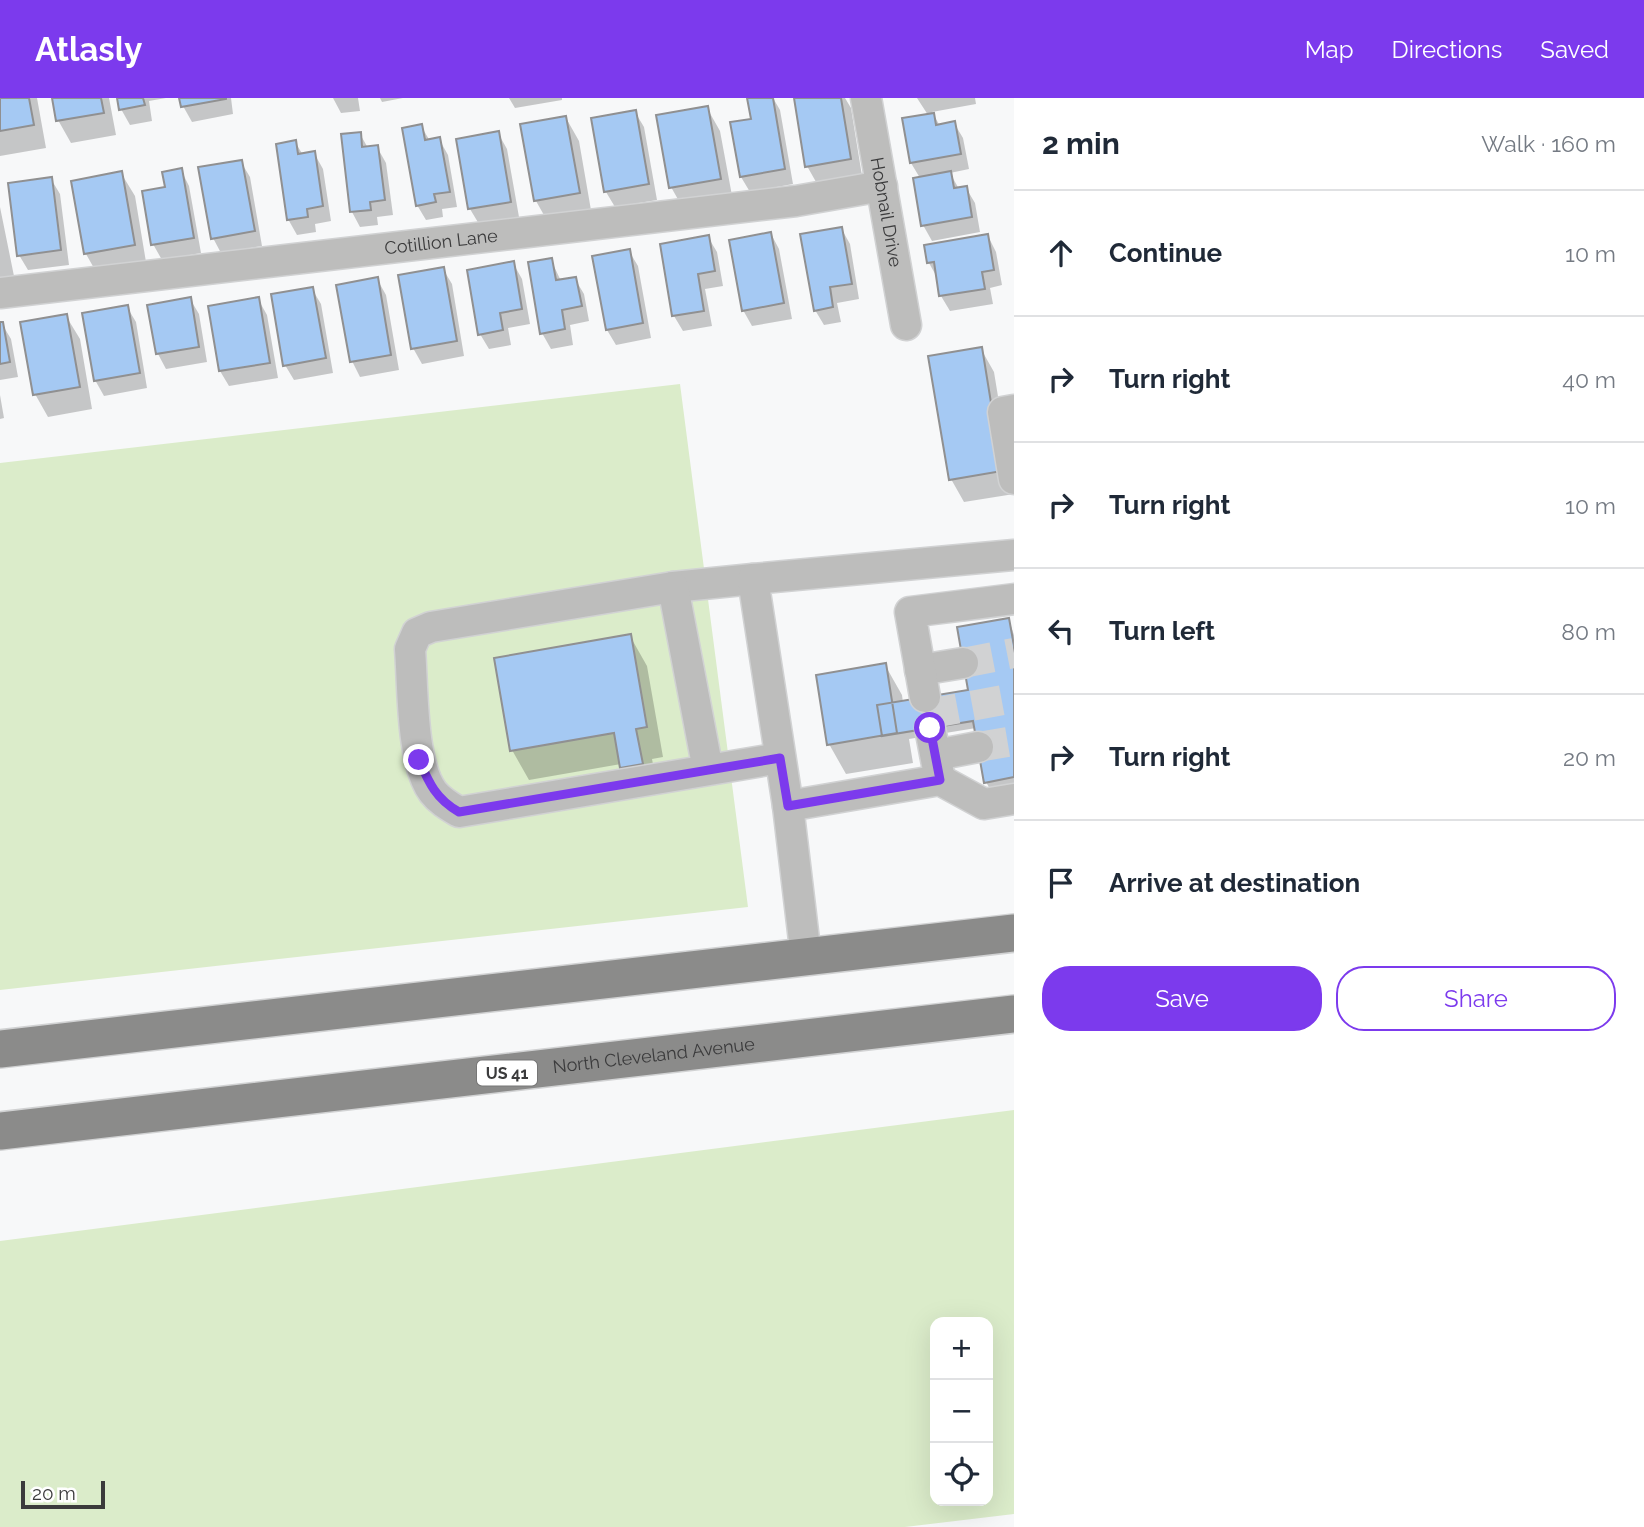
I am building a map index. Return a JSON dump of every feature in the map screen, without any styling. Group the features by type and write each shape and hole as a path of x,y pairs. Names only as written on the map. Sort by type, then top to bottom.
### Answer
{"main road":[{"path":"0,1049 1014,933"},
{"name":"North Cleveland Avenue","path":"0,1131 1014,1014"}],"street":[{"name":"Hobnail Drive","path":"866,98 906,325"},
{"name":"Cotillion Lane","path":"0,293 796,201 882,186"},
{"path":"1014,410 1003,412 1014,479"},
{"path":"780,758 459,812 446,805 432,791 419,760 410,649 417,633 430,627 673,587 1014,555"},
{"path":"904,565 922,683 963,663"},
{"path":"753,579 788,806 806,957"},
{"path":"673,587 708,770"},
{"path":"910,612 1014,599"},
{"path":"788,806 935,754 978,747"},
{"path":"935,754 984,804 1014,799"}],"green space":[{"path":"680,384 748,907 0,990 0,463"},
{"path":"1014,1110 1014,1514 905,1527 0,1527 0,1241"}],"building":[{"path":"0,98 29,98 34,125 0,131"},
{"path":"52,98 101,98 104,113 56,121"},
{"path":"117,98 143,98 145,105 119,110"},
{"path":"179,98 226,98 226,99 181,107"},
{"path":"747,98 773,98 785,169 740,177 730,122 751,119"},
{"path":"794,98 841,98 851,159 805,167"},
{"path":"708,106 721,179 669,188 656,115"},
{"path":"636,110 649,184 604,192 591,118"},
{"path":"934,113 936,125 955,121 961,154 910,163 902,118"},
{"path":"566,116 580,193 534,201 520,124"},
{"path":"422,124 425,140 440,137 450,192 434,194 436,202 416,206 402,128"},
{"path":"499,131 511,202 468,209 456,139"},
{"path":"361,132 362,147 378,145 385,200 370,202 371,210 350,212 341,134"},
{"path":"296,140 298,154 315,151 323,206 307,209 308,217 287,220 276,144"},
{"path":"242,160 255,231 211,239 198,167"},
{"path":"182,168 194,238 151,245 142,191 165,187 162,172"},
{"path":"122,171 135,245 84,254 71,181"},
{"path":"951,171 954,188 967,186 972,217 921,226 913,178"},
{"path":"52,177 61,250 17,256 8,183"},
{"path":"842,227 852,284 830,287 833,307 814,311 800,234"},
{"path":"771,232 784,303 742,311 729,240"},
{"path":"988,234 994,270 982,272 985,289 939,296 934,262 927,263 924,245"},
{"path":"709,235 715,271 698,274 704,311 672,316 660,244"},
{"path":"630,249 643,323 606,330 592,256"},
{"path":"552,258 556,280 576,277 582,306 562,310 565,329 540,334 528,262"},
{"path":"514,261 522,309 500,313 503,330 478,335 467,270"},
{"path":"444,267 457,341 411,349 398,275"},
{"path":"378,277 391,355 350,362 336,285"},
{"path":"313,287 326,358 283,366 271,294"},
{"path":"191,297 199,347 156,354 147,305"},
{"path":"259,297 270,363 219,371 208,306"},
{"path":"128,305 140,373 94,381 82,313"},
{"path":"67,314 80,387 33,395 20,322"},
{"path":"0,322 3,322 10,362 0,364"},
{"path":"982,347 1002,471 949,480 928,356"},
{"path":"1009,618 1014,646 1014,777 984,783 973,721 882,736 877,705 968,690 957,627"},
{"path":"631,634 647,727 636,729 643,764 620,768 614,733 510,751 494,658"},
{"path":"886,663 897,733 827,745 816,675"}],"tunnel":[{"path":"963,663 1014,653"},
{"path":"928,714 1014,698"},
{"path":"978,747 1014,741"}],"route":[{"path":"419,760 432,791 446,805 459,812 780,758 788,806 940,780 930,728"}]}
